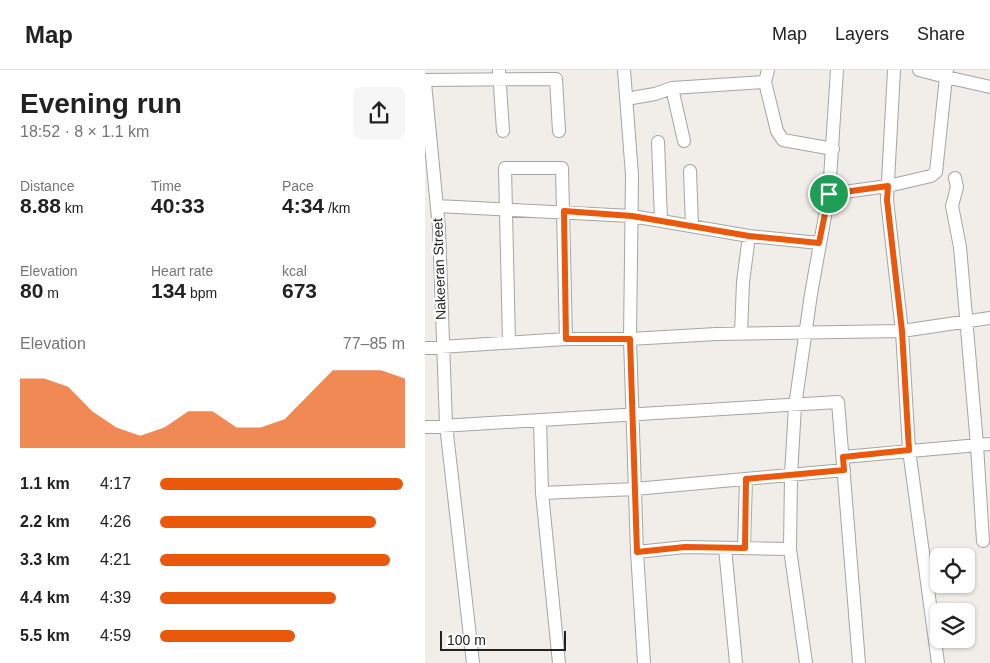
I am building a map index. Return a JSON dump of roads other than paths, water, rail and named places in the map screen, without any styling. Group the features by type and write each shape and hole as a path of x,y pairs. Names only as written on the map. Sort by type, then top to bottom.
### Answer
{"street":[{"path":"624,70 632,175 630,339 637,552 644,663"},
{"path":"806,663 790,549 791,475 795,406 819,243 829,194 837,70"},
{"path":"894,70 887,200 902,331 909,450 938,663"},
{"path":"919,70 946,73 990,87"},
{"path":"829,194 888,186 931,176 935,172 946,73"},
{"path":"425,81 499,74 556,79 559,131"},
{"path":"499,74 503,131"},
{"path":"626,99 642,97 672,88 767,76 777,131 783,140 833,149"},
{"name":"Nakeeran Street","path":"425,81 439,228 446,425 473,663"},
{"path":"672,88 684,141"},
{"path":"658,142 661,220"},
{"path":"509,342 505,168 562,168 566,339"},
{"path":"690,171 692,226"},
{"path":"955,178 957,187 952,206 959,247 965,320 984,445 983,541"},
{"path":"437,206 564,211 632,216 749,236 819,243"},
{"path":"425,228 439,228"},
{"path":"741,333 743,282 749,236"},
{"path":"425,348 566,339 630,339 741,333 902,331 965,320 990,318"},
{"path":"425,427 634,416 838,402 859,663"},
{"path":"540,420 542,493 559,663"},
{"path":"843,457 984,445"},
{"path":"542,493 635,490 844,470"},
{"path":"745,548 746,479"},
{"path":"637,552 685,547 790,549"},
{"path":"725,548 736,663"}]}
